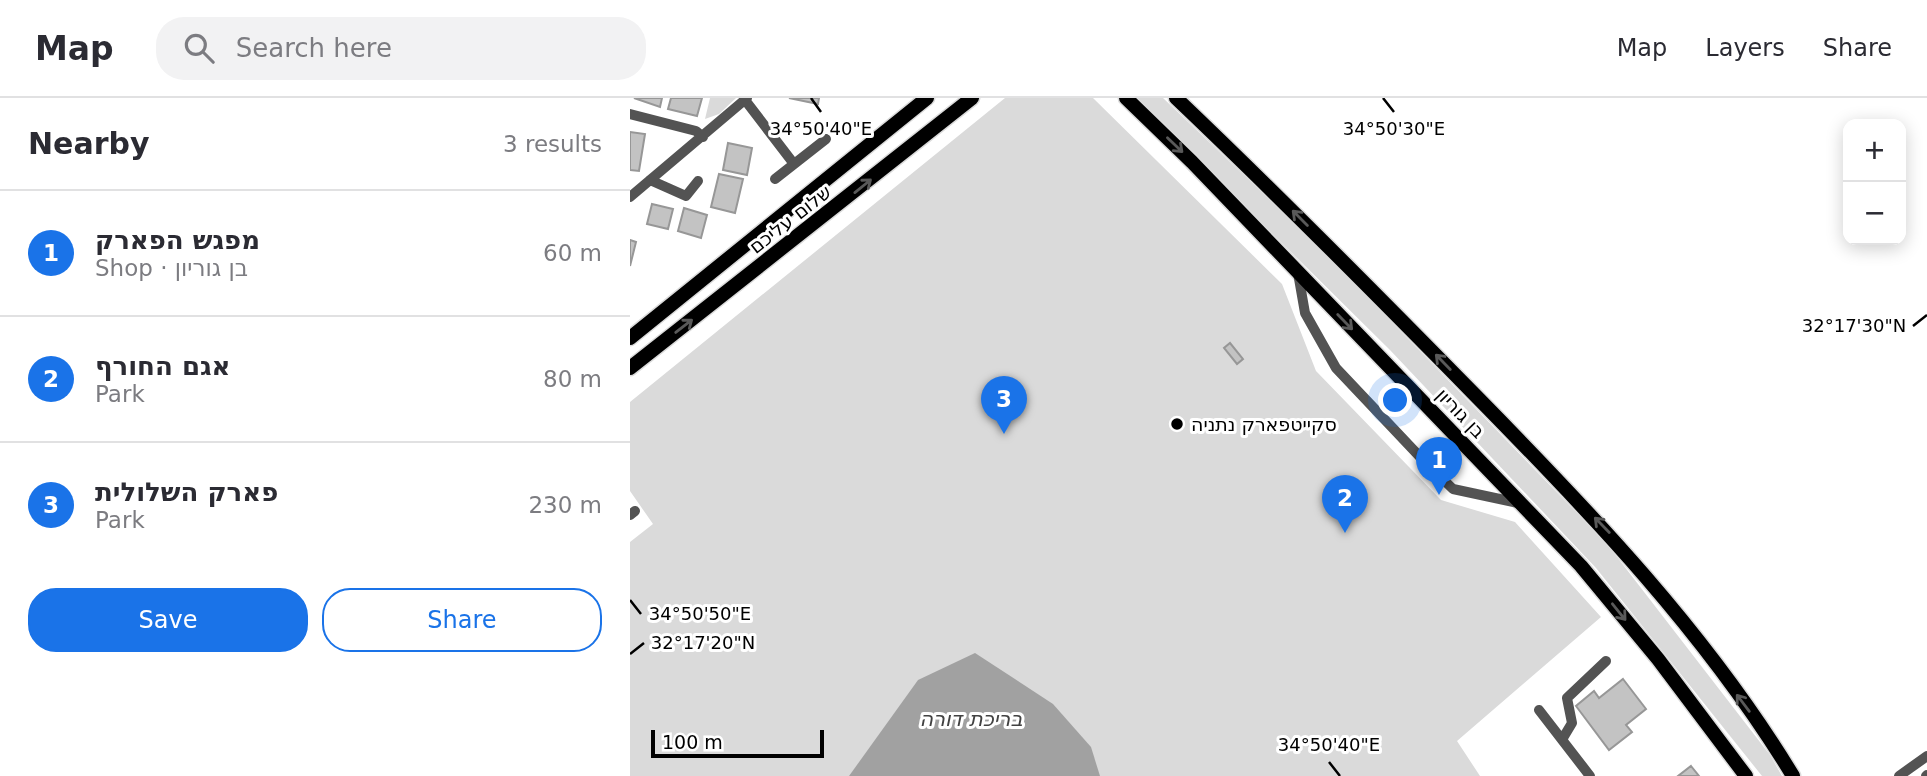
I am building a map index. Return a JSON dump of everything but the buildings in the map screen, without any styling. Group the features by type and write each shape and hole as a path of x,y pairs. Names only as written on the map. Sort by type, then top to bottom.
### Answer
{"main road":[{"name":"שלום עליכם","path":"630,338 928,98"},
{"name":"שלום עליכם","path":"630,368 972,98"},
{"name":"בן גוריון","path":"1126,98 1192,162 1581,566 1658,659 1746,776"},
{"name":"בן גוריון","path":"1176,98 1321,237 1618,542 1770,738 1793,776"}],"street":[{"path":"630,197 746,99 794,164"},
{"path":"630,114 696,131 702,137"},
{"path":"775,180 826,139"},
{"path":"650,180 686,196 698,181"},
{"path":"1298,273 1306,313 1336,368 1422,459 1453,489 1522,504"},
{"path":"1563,738 1572,723 1567,698 1606,661"},
{"path":"1539,710 1590,776"},
{"path":"1899,776 1927,756"}],"shaded area":[{"path":"710,98 736,98 719,114 705,119"},
{"path":"1005,98 1093,98 1282,284 1316,371 1441,500 1515,522 1601,617 1457,741 1480,776 630,776 630,542 653,524 630,491 630,402"},
{"path":"1135,98 1163,98 1317,245 1607,544 1770,755 1782,776 1762,776 1596,568 1390,350"}],"water":[{"name":"בריכת דורה","path":"975,653 1053,704 1091,747 1100,776 849,776 918,680"}],"place":[{"name":"סקייטפארק נתניה","path":"1177,424"},
{"name":"פארק השלולית","path":"1004,434"},
{"name":"מפגש הפארק","path":"1439,495"},
{"name":"אגם החורף","path":"1345,533"}]}
